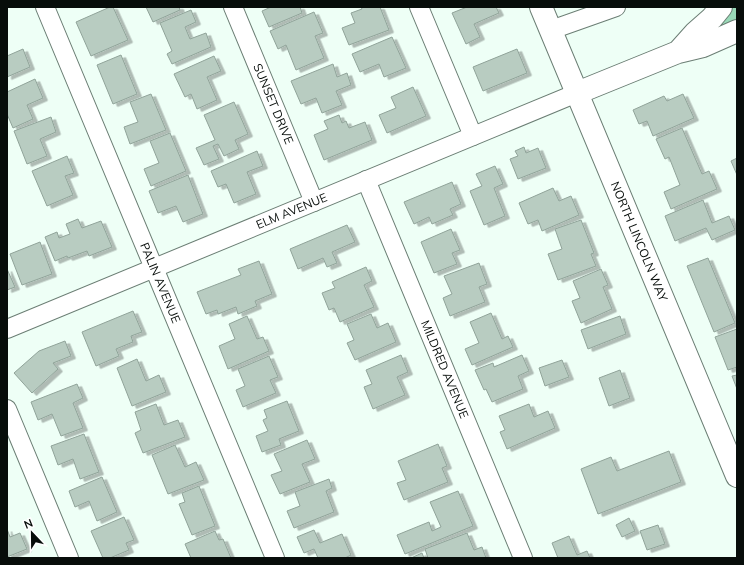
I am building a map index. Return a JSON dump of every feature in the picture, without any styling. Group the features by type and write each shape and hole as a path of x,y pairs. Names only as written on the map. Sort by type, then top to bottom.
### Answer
{"main road":[{"name":"NORTH LINCOLN WAY","path":"541,7 737,476"},
{"path":"678,52 721,7"},
{"path":"577,93 678,52 703,46 737,31"}],"street":[{"name":"PALIN AVENUE","path":"45,7 275,558"},
{"name":"SUNSET DRIVE","path":"233,7 314,202"},
{"path":"419,7 473,136"},
{"path":"551,30 616,7"},
{"name":"ELM AVENUE","path":"7,329 577,93"},
{"name":"MILDRED AVENUE","path":"366,180 523,558"},
{"path":"7,409 69,558"}],"green space":[{"path":"731,7 737,7 737,22 708,33"}],"building":[{"path":"113,7 128,40 91,56 76,22"},
{"path":"146,7 179,7 180,10 153,22"},
{"path":"271,7 300,7 302,13 269,27 262,11"},
{"path":"361,7 380,7 389,30 349,45 342,28 355,23 351,13 362,9"},
{"path":"467,7 496,7 499,13 474,24 480,37 466,44 452,13"},
{"path":"191,10 196,22 185,27 190,39 206,33 211,47 172,64 167,54 172,51 160,23"},
{"path":"314,12 323,33 315,36 324,58 296,70 286,45 278,49 270,31"},
{"path":"392,37 406,68 384,77 379,64 360,72 352,54"},
{"path":"23,49 30,67 7,77 7,56"},
{"path":"517,49 527,73 483,91 473,67"},
{"path":"121,55 137,94 113,104 97,65"},
{"path":"214,56 221,71 207,77 217,100 197,109 191,94 185,97 174,74"},
{"path":"333,64 337,77 347,73 351,85 336,91 342,105 322,113 316,98 301,104 291,81"},
{"path":"35,79 43,98 27,105 33,119 13,128 7,114 7,92"},
{"path":"413,87 426,116 387,133 379,115 396,108 391,97"},
{"path":"151,94 166,130 130,144 124,127 138,122 130,102"},
{"path":"683,94 694,118 653,136 647,121 639,124 633,110 664,96 667,101"},
{"path":"234,102 248,134 235,140 239,149 224,156 218,144 213,146 219,159 204,165 196,148 215,140 204,115"},
{"path":"339,115 342,123 346,121 349,128 365,122 372,140 324,160 314,135 328,129 324,121"},
{"path":"51,117 56,132 40,139 47,156 27,164 14,131"},
{"path":"682,128 702,174 709,171 717,189 671,209 664,192 680,185 669,157 665,159 656,139"},
{"path":"170,133 186,171 151,186 144,169 159,163 150,141"},
{"path":"524,147 526,153 538,148 546,168 518,179 510,159 518,156 515,151"},
{"path":"257,151 263,166 247,172 256,194 234,203 226,184 218,187 211,171"},
{"path":"67,156 74,173 65,176 73,195 47,206 32,171"},
{"path":"737,158 737,175 731,161"},
{"path":"495,166 503,184 494,188 505,216 484,225 470,191 482,186 476,174"},
{"path":"188,175 203,214 183,222 176,206 158,213 149,191"},
{"path":"452,182 461,204 450,209 453,215 432,224 429,217 414,224 404,202"},
{"path":"553,188 559,201 571,196 579,215 542,231 538,220 528,224 519,203"},
{"path":"703,200 712,223 729,216 735,230 712,240 706,228 675,241 665,216"},
{"path":"78,219 82,228 101,221 112,247 89,256 87,251 55,261 45,237 57,232 59,238 70,234 66,224"},
{"path":"581,220 594,253 591,254 596,266 558,280 548,254 562,249 555,229"},
{"path":"347,225 355,242 332,252 337,263 327,267 323,258 298,269 290,249"},
{"path":"451,229 460,250 452,253 457,264 434,273 421,242"},
{"path":"40,242 52,274 22,285 10,254"},
{"path":"708,258 735,323 714,332 687,266"},
{"path":"259,261 272,294 255,301 257,306 238,314 236,307 218,314 217,310 206,314 197,292 241,275 238,269"},
{"path":"479,263 487,284 479,287 485,302 450,316 443,298 452,294 444,276"},
{"path":"366,267 372,281 364,285 374,307 340,322 334,308 329,310 322,293 335,288 332,282"},
{"path":"7,269 15,287 7,290"},
{"path":"601,269 608,285 603,287 612,309 581,323 572,301 580,298 573,281"},
{"path":"133,311 142,332 131,336 133,342 116,349 119,356 96,366 82,332"},
{"path":"491,313 502,339 508,336 513,347 472,365 465,349 479,343 470,322"},
{"path":"371,314 377,328 388,323 396,342 355,360 347,343 354,340 347,324"},
{"path":"247,316 257,339 263,337 269,351 228,369 219,346 235,339 229,324"},
{"path":"620,316 626,334 588,349 581,330"},
{"path":"737,329 737,367 728,370 715,337"},
{"path":"65,341 71,356 53,363 58,369 32,393 14,373 39,351"},
{"path":"401,355 408,372 397,377 405,395 373,409 364,387 372,384 366,370"},
{"path":"522,355 529,371 518,376 523,389 492,402 486,389 484,390 475,370 493,363 494,367"},
{"path":"269,356 278,377 270,380 276,393 243,407 236,390 245,386 238,369"},
{"path":"137,359 146,381 159,375 166,392 132,406 117,368"},
{"path":"562,360 569,377 545,386 539,368"},
{"path":"620,370 630,398 609,406 599,378"},
{"path":"737,375 737,389 732,376"},
{"path":"77,384 83,398 73,403 83,428 61,436 52,414 38,420 31,402"},
{"path":"287,401 299,431 279,439 281,445 262,452 256,436 268,431 263,420 267,418 264,410"},
{"path":"156,404 164,425 178,420 185,437 143,453 135,433 141,430 135,412"},
{"path":"529,404 534,417 548,411 555,428 507,449 500,432 505,430 499,416"},
{"path":"84,434 99,472 80,479 73,459 58,465 51,446"},
{"path":"307,440 315,459 302,464 310,482 280,494 271,475 282,471 274,454"},
{"path":"438,444 447,466 442,468 448,482 404,500 397,483 406,480 398,461"},
{"path":"175,445 185,467 196,462 204,480 168,494 152,455"},
{"path":"669,451 681,482 598,514 581,469 611,457 617,471"},
{"path":"102,477 117,512 97,521 89,501 75,507 69,491"},
{"path":"329,479 332,488 326,491 334,512 294,528 287,511 300,506 295,492"},
{"path":"199,486 215,526 192,535 179,504 185,502 182,493"},
{"path":"458,491 473,526 405,554 397,535 429,522 432,531 441,527 430,502"},
{"path":"124,517 134,540 126,543 129,550 110,558 103,558 91,531"},
{"path":"629,518 635,531 622,537 616,525"},
{"path":"658,525 665,544 647,550 640,531"},
{"path":"7,529 10,537 20,533 27,549 7,557"},
{"path":"314,530 320,543 342,534 351,555 345,558 318,558 314,549 304,553 297,537"},
{"path":"215,531 219,540 223,539 231,558 191,558 185,544"},
{"path":"467,533 474,550 482,547 486,558 428,558 425,549"},
{"path":"569,536 577,555 587,551 590,558 558,558 552,543"},
{"path":"422,553 424,558 411,558"}]}
